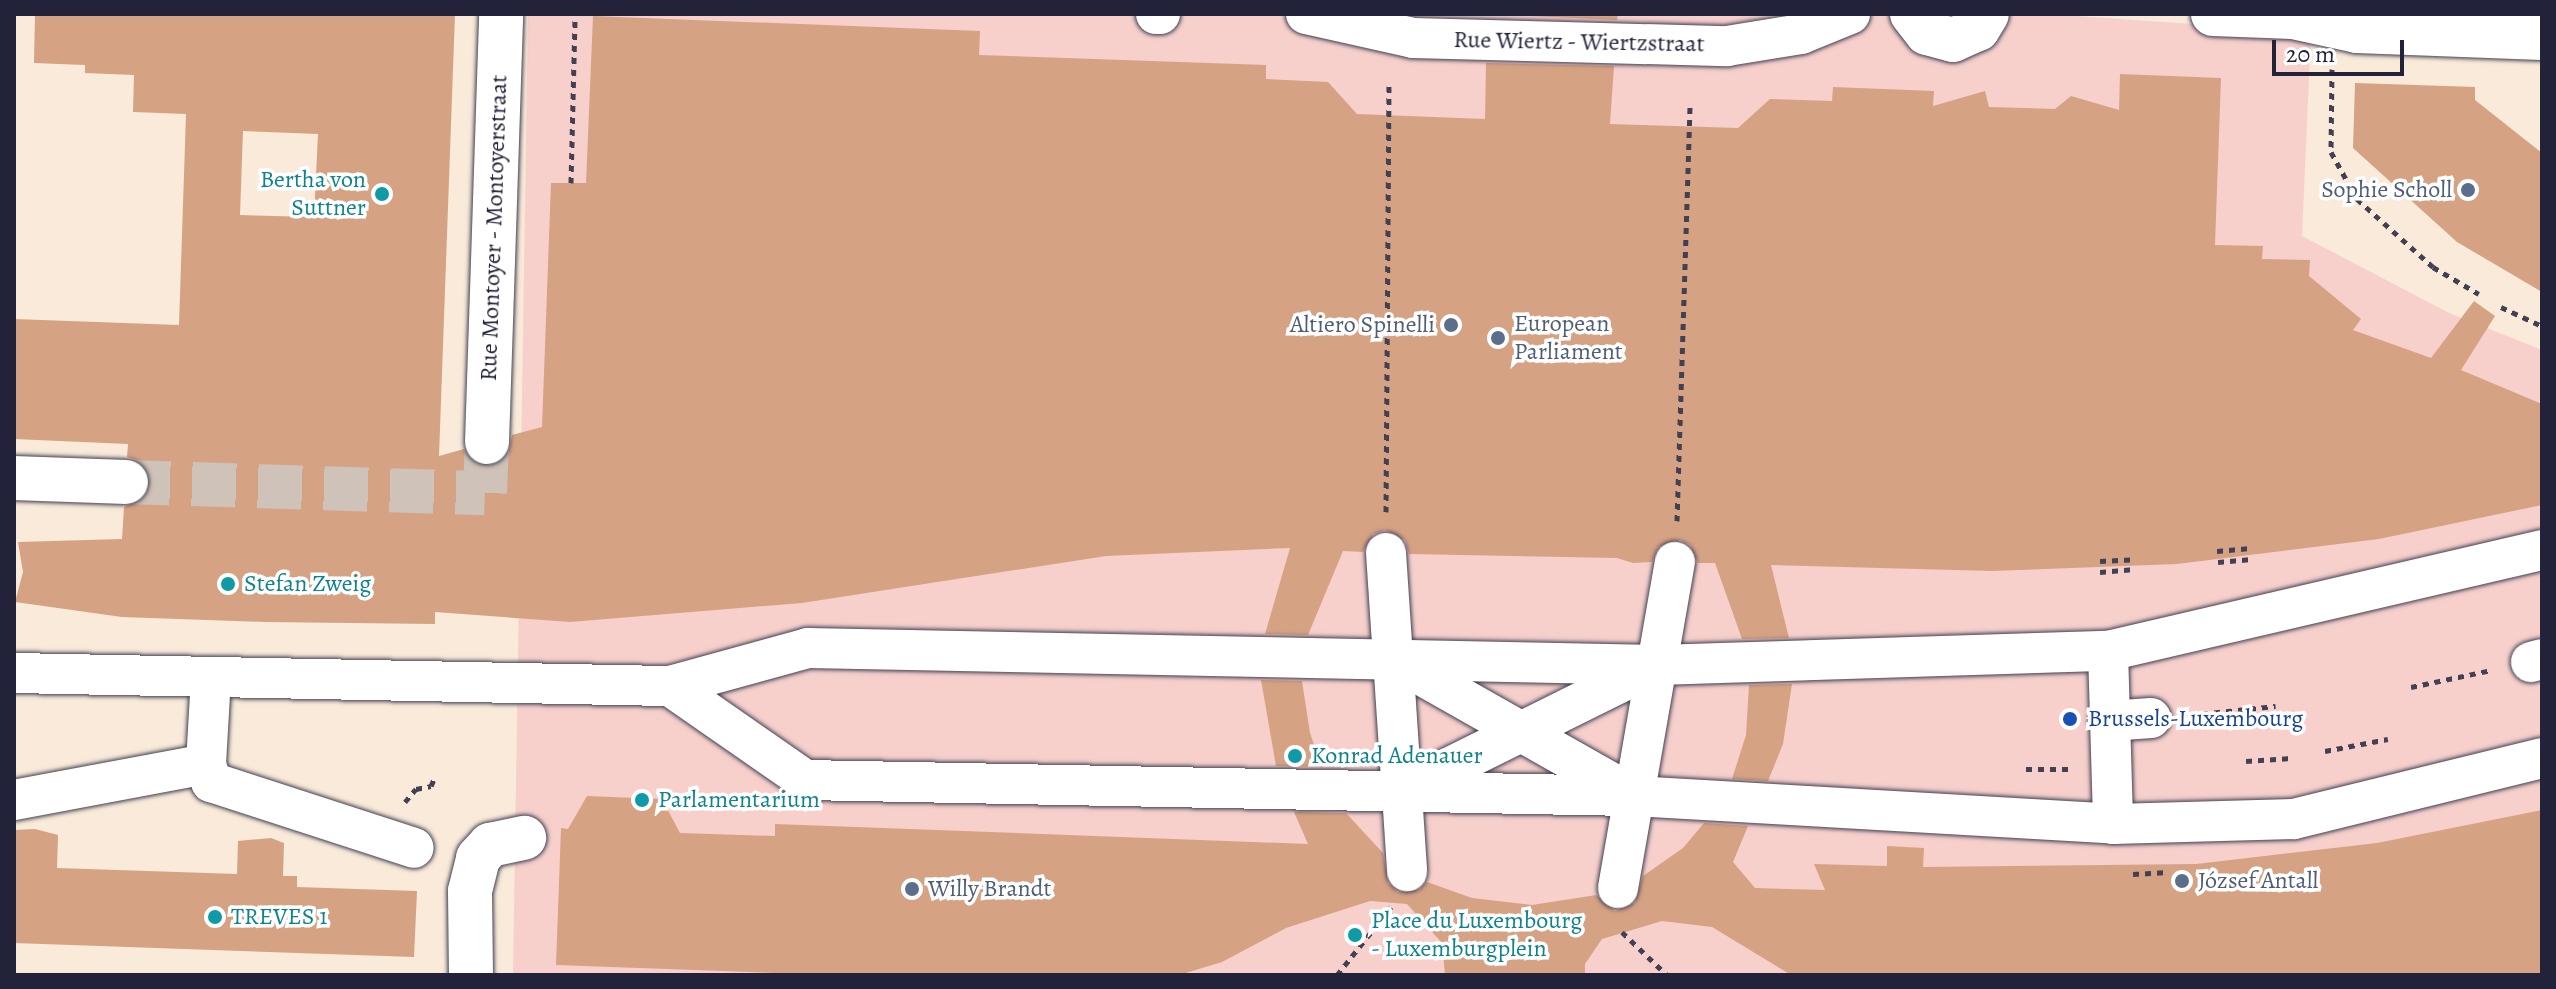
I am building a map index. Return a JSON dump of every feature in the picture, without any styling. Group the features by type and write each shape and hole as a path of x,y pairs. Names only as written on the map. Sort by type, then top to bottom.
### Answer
{"street":[{"name":"Rue Montoyer - Montoyerstraat","path":"487,442 501,14"},
{"name":"Rue Wiertz - Wiertzstraat","path":"1306,14 1413,38 1727,46 1801,34 1850,14"},
{"path":"1912,14 1927,33 1953,40 1978,29 1987,14"},
{"path":"2213,14 2336,25 2357,31 2542,38"},
{"path":"14,478 126,482"},
{"path":"14,673 670,686 808,648 1657,665 2108,651 2542,550"},
{"path":"1386,553 1402,791 1401,887"},
{"path":"1618,888 1675,562"},
{"path":"2108,651 2113,824"},
{"path":"1394,659 1634,796"},
{"path":"1402,791 1657,665"},
{"path":"211,677 206,764 211,782 414,848"},
{"path":"670,686 805,780 1634,796 2113,824 2294,819 2542,758"},
{"path":"2109,721 2151,718"},
{"path":"14,800 206,764"},
{"path":"471,975 470,891 478,858 499,841 524,838"}],"path":[{"path":"571,183 575,14"},
{"path":"2336,25 2331,152 2357,199 2433,267 2479,294"},
{"path":"1386,553 1389,86"},
{"path":"1675,562 1690,106"},
{"path":"2501,307 2542,326"},
{"path":"2217,551 2251,548"},
{"path":"2100,561 2135,559"},
{"path":"2218,562 2252,559"},
{"path":"2100,572 2135,569"},
{"path":"2411,687 2444,680"},
{"path":"2232,711 2276,706"},
{"path":"2325,751 2388,739"},
{"path":"2246,761 2290,758"},
{"path":"2026,769 2072,769"},
{"path":"2133,874 2169,872"},
{"path":"1337,975 1401,887"},
{"path":"1622,932 1667,975"}],"shaded area":[{"path":"528,14 2046,14 2311,32 2302,236 2449,313 2542,350 2542,975 513,975"}],"building":[{"name":"Altiero Spinelli","path":"35,14 455,14 439,456 464,449 473,463 485,467 508,456 512,435 542,427 551,183 586,183 593,16 980,31 979,55 1266,65 1266,79 1328,82 1357,114 1485,119 1486,63 1614,66 1610,124 1738,128 1770,99 1832,101 1833,87 1934,91 1933,106 1985,91 1989,107 2055,109 2071,96 2119,110 2120,74 2221,78 2215,245 2263,246 2262,259 2310,260 2309,276 2361,319 2353,330 2431,358 2474,301 2495,316 2461,370 2542,404 2542,505 2379,539 2177,564 1992,571 1771,565 1789,638 1742,639 1715,563 1698,563 1690,545 1680,540 1658,547 1652,562 1633,563 1617,558 1409,554 1405,540 1385,530 1373,534 1363,552 1343,551 1308,635 1265,634 1290,548 1106,556 802,603 570,622 435,612 435,624 122,617 15,602 23,572 18,542 122,539 124,507 147,496 151,482 140,461 127,457 128,444 14,439 14,319 179,325 186,114 133,112 134,75 85,73 85,65 34,63","holes":["243,131 318,134 314,217 240,215"]},
{"path":"1487,14 1618,14 1617,20"},
{"name":"Sophie Scholl","path":"2355,83 2475,87 2475,100 2542,153 2542,292 2457,242 2353,148"},
{"path":"1261,680 1302,681 1310,733 1322,767 1276,766"},
{"path":"1792,684 1783,744 1768,781 1732,779 1746,735 1749,685"},
{"path":"587,796 662,799 680,833 775,836 775,824 1308,844 1294,812 1346,813 1383,853 1388,883 1398,892 1419,890 1427,882 1472,898 1532,905 1596,895 1615,911 1635,903 1643,876 1683,848 1704,823 1748,826 1733,862 1755,888 1825,890 1814,864 1887,866 1887,846 1924,848 1923,867 2196,864 2377,843 2542,810 2542,975 1791,975 1712,927 1662,921 1602,939 1585,964 1585,975 1445,975 1442,943 1407,904 1370,901 1286,928 1222,962 1179,975 834,975 556,965 561,828 568,829"},
{"name":"TREVES 1","path":"35,829 58,835 57,868 237,874 238,841 271,838 284,843 283,876 297,876 297,887 417,891 414,957 14,943 14,830"}],"tunnel":[{"path":"126,482 485,493 487,442"}],"place":[{"name":"Sophie Scholl","path":"2468,190"},
{"name":"Bertha von Suttner","path":"382,194"},
{"name":"Altiero Spinelli","path":"1451,325"},
{"name":"European Parliament","path":"1498,338"},
{"name":"Stefan Zweig","path":"228,584"},
{"name":"Brussels-Luxembourg","path":"2070,719"},
{"name":"Konrad Adenauer","path":"1295,756"},
{"name":"Parlamentarium","path":"642,800"},
{"name":"József Antall","path":"2182,881"},
{"name":"Willy Brandt","path":"912,889"},
{"name":"TREVES 1","path":"215,917"},
{"name":"Place du Luxembourg - Luxemburgplein","path":"1355,935"}]}
